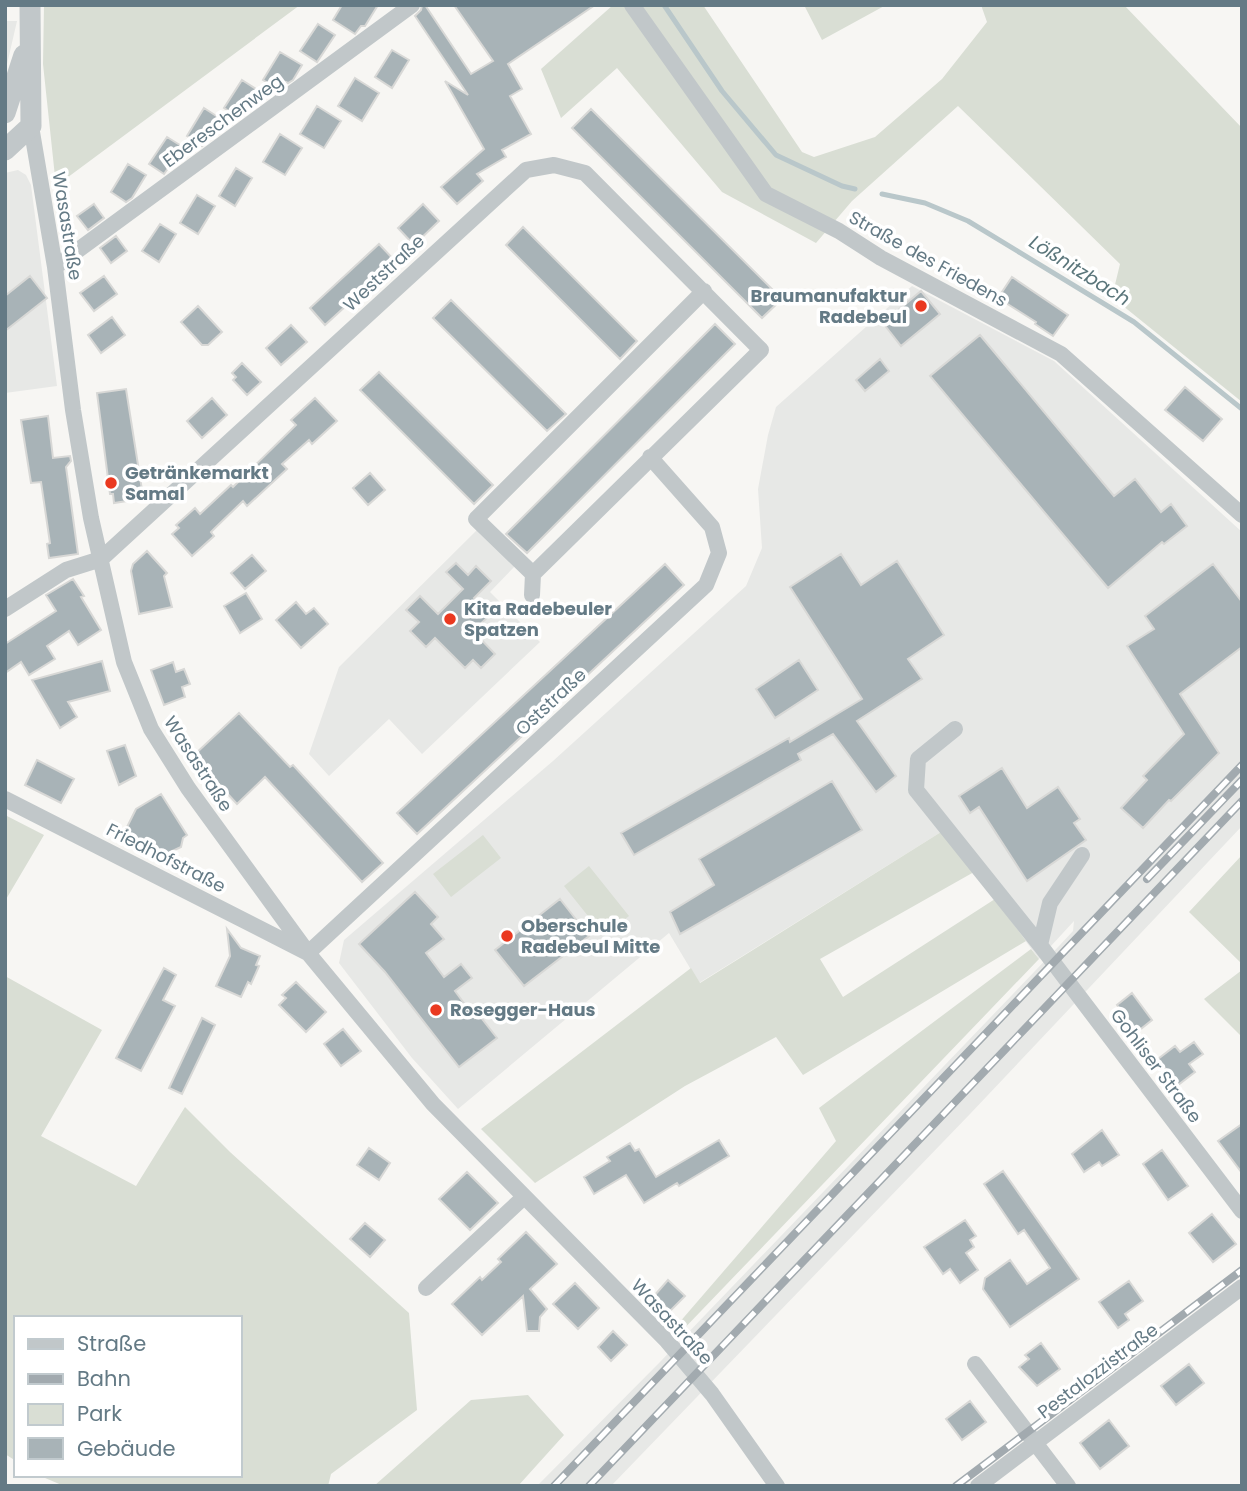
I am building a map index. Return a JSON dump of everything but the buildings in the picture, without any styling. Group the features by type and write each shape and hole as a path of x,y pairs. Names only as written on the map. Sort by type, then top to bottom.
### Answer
{"street":[{"path":"5,150 31,126 30,5"},
{"name":"Ebereschenweg","path":"55,267 412,5"},
{"name":"Straße des Friedens","path":"632,5 766,194 839,231 881,258 1061,354 1242,515"},
{"path":"6,107 29,40"},
{"name":"Wasastraße","path":"31,126 55,267 91,519 124,662 151,729 188,788 308,953 433,1104 667,1341 712,1394 777,1486"},
{"name":"Weststraße","path":"101,559 526,170 554,165 585,173 761,350 533,574"},
{"path":"532,595 533,574 476,519 704,291"},
{"name":"Oststraße","path":"308,953 706,585 719,553 712,527 650,457"},
{"path":"5,609 66,570 101,559"},
{"name":"Gohliser Straße","path":"955,729 918,760 916,790 1040,945 1242,1211"},
{"name":"Friedhofstraße","path":"5,799 308,953"},
{"path":"1040,945 1050,903 1082,855"},
{"path":"426,1288 523,1198"},
{"name":"Pestalozzistraße","path":"978,1486 1242,1287"},
{"path":"975,1364 1068,1486"}],"shaded area":[{"path":"5,21 17,21 5,73"},
{"path":"18,170 26,175 31,185 57,386 5,393 5,173"},
{"path":"912,286 1054,361 1242,532 1242,826 970,1114 611,1486 537,1486 660,1362 1059,946 1073,931 1074,921 1039,959 941,832 699,983 669,933 458,1109 412,1058 339,963 344,940 553,761 746,586 762,548 758,489 776,407"},
{"path":"478,529 515,566 490,592 540,642 422,754 389,719 329,776 309,754 339,667"}],"green space":[{"path":"44,5 300,5 56,186 43,64"},
{"path":"613,5 703,5 802,152 814,157 875,137 942,79 987,22 981,5 1124,5 1242,128 1242,402 1112,297 1120,264 958,106 852,201 816,243 722,192 617,68 561,118 541,69"},
{"path":"804,5 886,5 822,40"},
{"path":"5,815 44,835 5,901"},
{"path":"941,832 974,872 820,959 843,997 995,899 1026,941 803,1075 776,1037 685,1086 535,1183 481,1129 691,968 700,983"},
{"path":"483,835 501,858 451,897 433,874"},
{"path":"1242,855 1242,964 1189,912"},
{"path":"589,866 629,916 604,936 564,886"},
{"path":"1031,949 1039,959 677,1336 672,1331 836,1141 819,1108"},
{"path":"1242,970 1242,1037 1204,999"},
{"path":"5,976 102,1030 41,1136 136,1186 185,1107 230,1152 409,1313 417,1410 331,1474 328,1486 64,1486 43,1477 242,1477 242,1316 14,1316 14,1460 5,1454"},
{"path":"528,1395 564,1435 518,1486 374,1486 471,1400"}],"waterway":[{"name":"Lößnitzbach","path":"664,5 722,91 776,155 842,186 855,189"},
{"name":"Lößnitzbach","path":"882,194 925,203 968,221 1134,322 1242,409"}],"railway":[{"path":"554,1486 1242,765"},
{"path":"1147,879 1242,780"},
{"path":"589,1486 1242,801"},
{"path":"956,1486 1242,1270"}],"place":[{"name":"Braumanufaktur Radebeul","path":"921,306"},
{"name":"Getränkemarkt Samal","path":"111,483"},
{"name":"Kita Radebeuler Spatzen","path":"450,619"},
{"name":"Oberschule Radebeul Mitte","path":"507,936"},
{"name":"Rosegger-Haus","path":"436,1010"}]}
